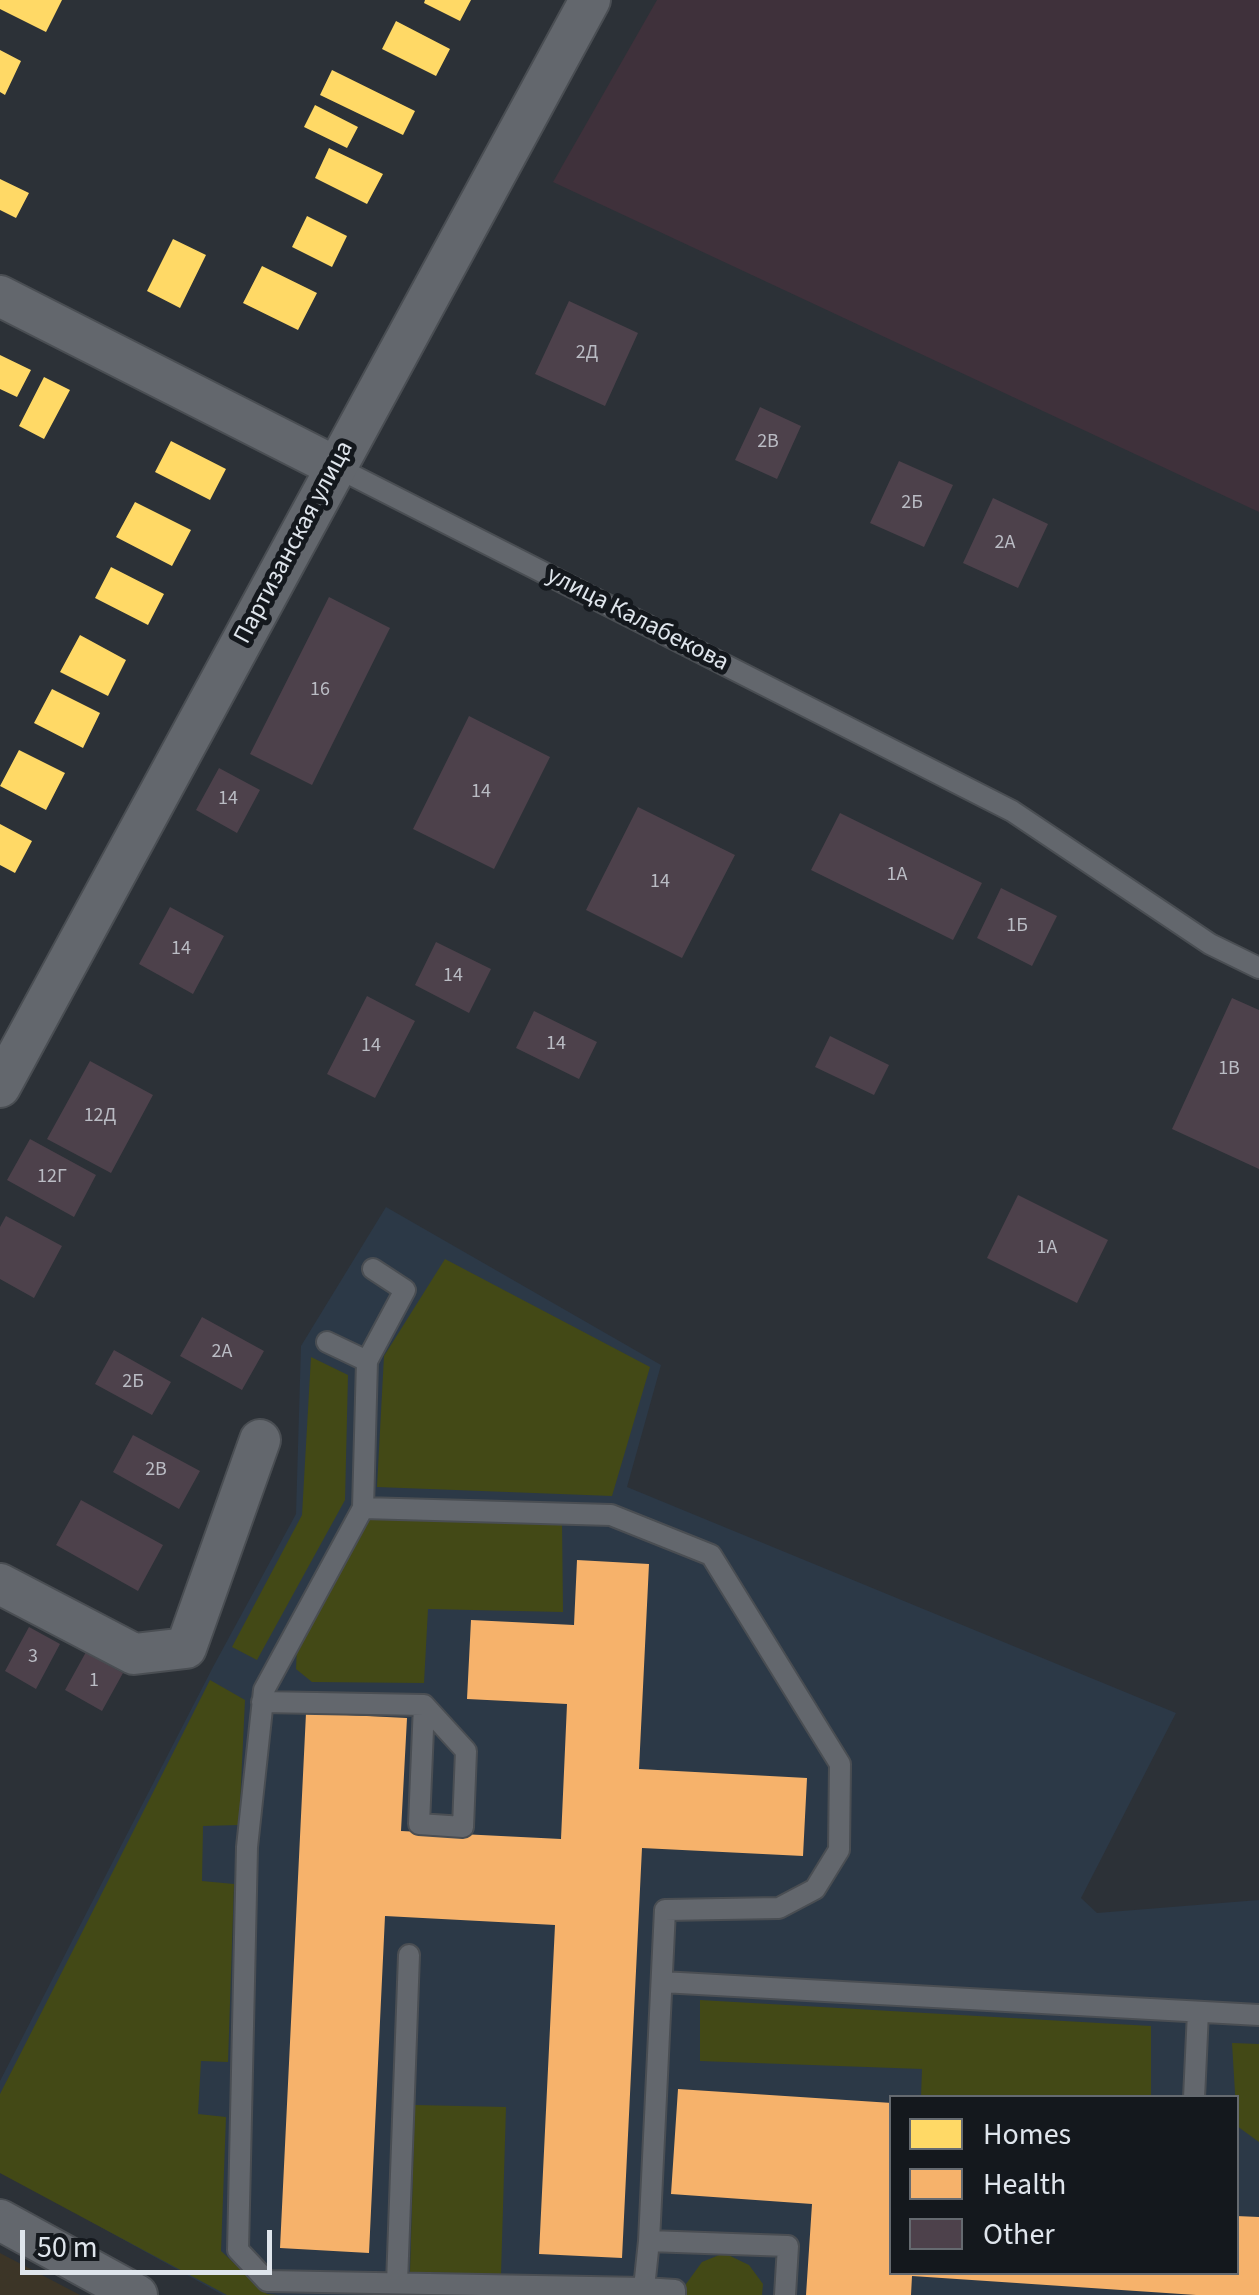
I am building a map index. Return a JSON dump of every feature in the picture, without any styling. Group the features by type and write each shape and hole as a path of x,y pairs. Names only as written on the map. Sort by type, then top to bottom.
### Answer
{"street":[{"name":"Партизанская улица","path":"0,1087 590,0"},
{"name":"улица Калабекова","path":"0,296 336,467"},
{"path":"0,1584 134,1654 186,1648 260,1440"},
{"path":"0,2220 136,2295"}],"lane":[{"name":"улица Калабекова","path":"336,467 1012,812 1210,944 1259,968"},
{"path":"373,1269 405,1290 366,1361 364,1508 264,1690 262,1702 247,1847 238,2250 267,2280 644,2288 675,2290 675,2295"},
{"path":"328,1342 366,1361"},
{"path":"364,1508 610,1516 712,1555 840,1764 839,1850 815,1889 778,1908 665,1910 644,2288"},
{"path":"262,1702 424,1706 466,1751 463,1826 419,1824 424,1706"},
{"path":"397,2284 409,1956"},
{"path":"662,1982 1259,2015"},
{"path":"1194,2095 1198,2012"},
{"path":"649,2241 788,2246 785,2295"}],"shaded area":[{"path":"657,0 1259,0 1259,512 553,182"},
{"path":"386,1207 661,1365 627,1487 1176,1713 1081,1898 1097,1913 1259,1900 1259,2295 223,2295 0,2171 0,2081 296,1514 301,1346"},
{"path":"0,2253 80,2295 0,2295"}],"green space":[{"path":"445,1259 650,1367 612,1496 377,1487 384,1356"},
{"path":"311,1357 348,1375 345,1500 257,1660 232,1647 302,1515"},
{"path":"369,1518 562,1521 563,1612 428,1609 424,1683 312,1682 296,1669 297,1646"},
{"path":"210,1680 245,1700 239,1825 203,1826 202,1881 234,1884 228,2062 201,2061 198,2114 226,2117 221,2251 267,2294 277,2295 227,2295 0,2173 0,2094"},
{"path":"700,2000 1151,2026 1151,2095 921,2095 922,2069 700,2061"},
{"path":"1232,2043 1259,2044 1259,2142 1239,2127 1239,2095 1235,2095"},
{"path":"415,2105 506,2107 501,2274 410,2272"},
{"path":"724,2253 749,2265 763,2284 762,2295 685,2295 686,2284 702,2262"}],"building: Homes":[{"path":"0,0 62,0 46,32 0,9"},
{"path":"471,0 460,21 424,3"},
{"path":"396,21 450,49 436,76 382,49"},
{"path":"0,50 21,61 5,95 0,92"},
{"path":"332,70 415,111 403,135 320,95"},
{"path":"315,105 358,127 347,148 304,127"},
{"path":"329,148 383,174 367,204 315,178"},
{"path":"0,179 29,193 16,218 0,210"},
{"path":"307,216 347,236 332,267 292,247"},
{"path":"173,239 206,255 180,308 147,291"},
{"path":"262,266 317,293 298,330 243,303"},
{"path":"0,355 31,370 17,397 0,389"},
{"path":"44,377 70,390 44,439 19,426"},
{"path":"171,441 226,469 210,500 155,472"},
{"path":"135,502 191,530 172,566 116,537"},
{"path":"111,567 164,594 148,625 95,598"},
{"path":"80,635 126,660 108,696 60,672"},
{"path":"52,689 100,713 83,748 34,723"},
{"path":"19,750 65,773 46,810 0,786"},
{"path":"0,824 32,841 15,873 0,865"}],"building: Health":[{"path":"577,1560 649,1564 639,1769 807,1778 803,1856 642,1848 622,2258 539,2254 555,1925 385,1916 369,2253 280,2248 306,1713 407,1718 401,1831 561,1839 567,1704 467,1699 471,1620 574,1625"},
{"path":"678,2089 889,2103 889,2275 1239,2275 1239,2216 1259,2217 1259,2295 1196,2295 912,2276 911,2295 806,2295 812,2204 671,2194"}],"building: Other":[{"path":"569,301 638,333 605,406 535,374"},
{"path":"760,407 801,426 777,479 735,460"},
{"path":"899,461 953,485 924,547 870,523"},
{"path":"993,498 1048,524 1018,588 963,563"},
{"path":"329,597 390,628 312,785 250,754"},
{"path":"469,716 550,757 494,869 413,829"},
{"path":"219,768 260,790 237,833 196,810"},
{"path":"638,807 735,855 682,958 586,910"},
{"path":"840,813 982,883 953,940 811,870"},
{"path":"1001,888 1057,916 1032,966 977,938"},
{"path":"170,907 224,936 193,994 139,964"},
{"path":"436,942 491,969 469,1013 415,985"},
{"path":"367,996 415,1021 375,1098 327,1074"},
{"path":"1232,998 1259,1010 1259,1169 1172,1129"},
{"path":"534,1011 597,1042 579,1079 516,1048"},
{"path":"830,1036 889,1065 874,1095 815,1067"},
{"path":"90,1061 153,1095 111,1173 47,1139"},
{"path":"30,1139 96,1175 74,1217 7,1180"},
{"path":"1018,1195 1108,1240 1077,1303 987,1258"},
{"path":"6,1216 62,1246 34,1298 0,1279 0,1227"},
{"path":"202,1317 264,1351 242,1390 180,1356"},
{"path":"114,1350 171,1382 152,1415 95,1384"},
{"path":"133,1435 200,1471 179,1509 113,1472"},
{"path":"81,1500 163,1545 138,1591 56,1545"},
{"path":"29,1627 60,1644 36,1689 5,1671"},
{"path":"86,1652 123,1673 102,1711 65,1690"}]}
